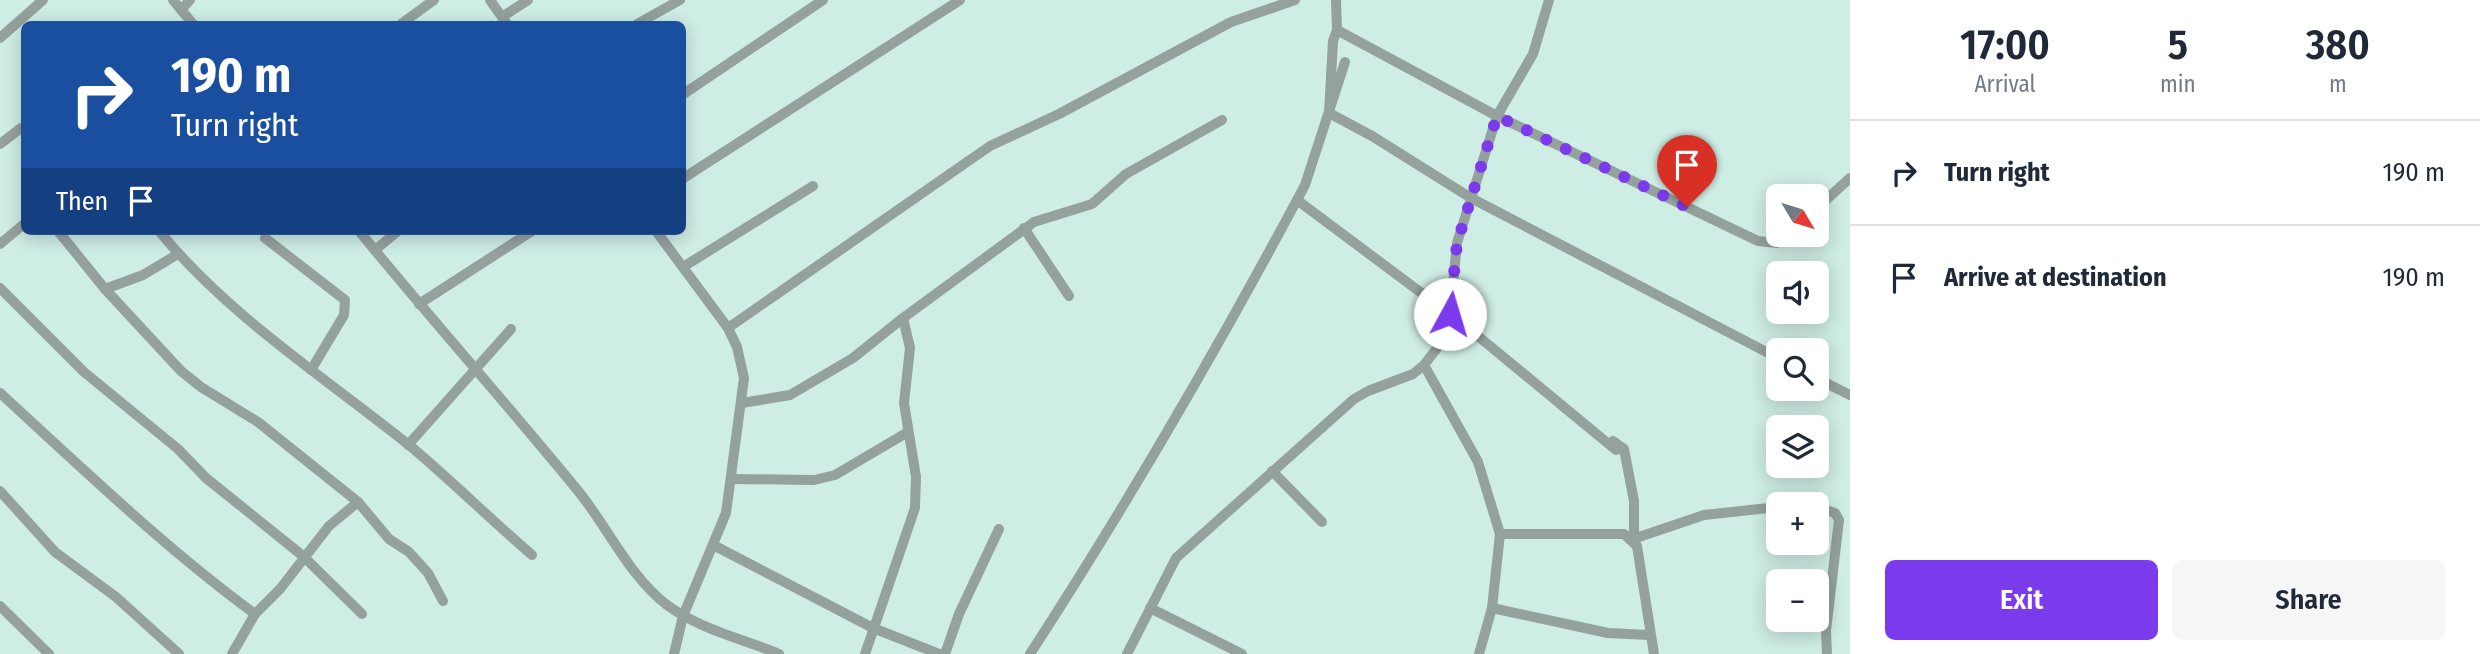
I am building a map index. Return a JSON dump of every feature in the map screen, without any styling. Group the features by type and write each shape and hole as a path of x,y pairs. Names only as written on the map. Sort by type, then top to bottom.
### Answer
{"street":[{"path":"0,38 43,0"},
{"path":"173,0 190,21"},
{"path":"181,10 190,0"},
{"path":"405,21 433,0"},
{"path":"490,0 505,21 528,0"},
{"path":"642,21 680,0"},
{"path":"686,92 823,0"},
{"path":"686,175 960,0"},
{"path":"728,328 990,146 1059,114 1231,22 1295,0"},
{"path":"1336,0 1337,30 1329,113 1372,136 1471,198 1766,352"},
{"path":"1127,654 1176,558 1353,399 1413,374 1424,365 1444,339 1450,314 1457,243 1497,116 1533,54 1549,0"},
{"path":"1337,30 1497,116 1758,241 1766,242"},
{"path":"1030,654 1148,467 1214,355 1306,185 1345,62"},
{"path":"742,403 790,395 853,358 923,301 951,285 981,258 1024,228 1040,218 1092,204 1126,174 1222,121"},
{"path":"0,144 21,128"},
{"path":"1829,197 1850,178"},
{"path":"683,267 813,186"},
{"path":"1297,200 1450,314 1616,450"},
{"path":"1702,208 1758,241"},
{"path":"0,244 21,226"},
{"path":"1024,228 1069,296"},
{"path":"61,235 105,289 181,371 201,387 258,422 358,502 389,539 410,552 428,573 443,601"},
{"path":"163,235 204,282 408,445 532,555"},
{"path":"362,235 594,511 639,577 665,603 683,616 779,654"},
{"path":"375,250 393,235"},
{"path":"419,304 526,235"},
{"path":"659,235 728,328 741,363 742,403 726,513 715,546 683,616 674,654"},
{"path":"265,238 345,300 344,315 311,370"},
{"path":"105,289 143,275 178,254"},
{"path":"0,288 84,372 178,449 206,478 303,556 362,614"},
{"path":"865,654 897,569 915,508 916,477 904,403 910,348 903,318"},
{"path":"408,445 511,328"},
{"path":"1424,365 1478,461 1500,534 1492,608 1479,654"},
{"path":"1829,384 1850,395"},
{"path":"0,393 104,492 201,574 255,614"},
{"path":"1560,404 1616,450"},
{"path":"1616,450 1577,416 1624,449 1634,501 1634,539 1654,654"},
{"path":"733,479 814,480 835,475 908,432"},
{"path":"1272,471 1322,522"},
{"path":"0,491 55,552 116,597 179,654"},
{"path":"232,654 255,614 280,589 303,556 329,526 358,502"},
{"path":"1500,534 1624,534 1634,539 1704,515 1766,508"},
{"path":"1827,654 1826,631 1839,520 1835,513 1829,511"},
{"path":"945,654 999,529"},
{"path":"715,546 873,628 939,654"},
{"path":"0,606 49,654"},
{"path":"1150,608 1242,654"},
{"path":"1492,608 1608,633 1650,635"}],"route":[{"path":"1450,314 1457,243 1497,116 1687,207"}]}
